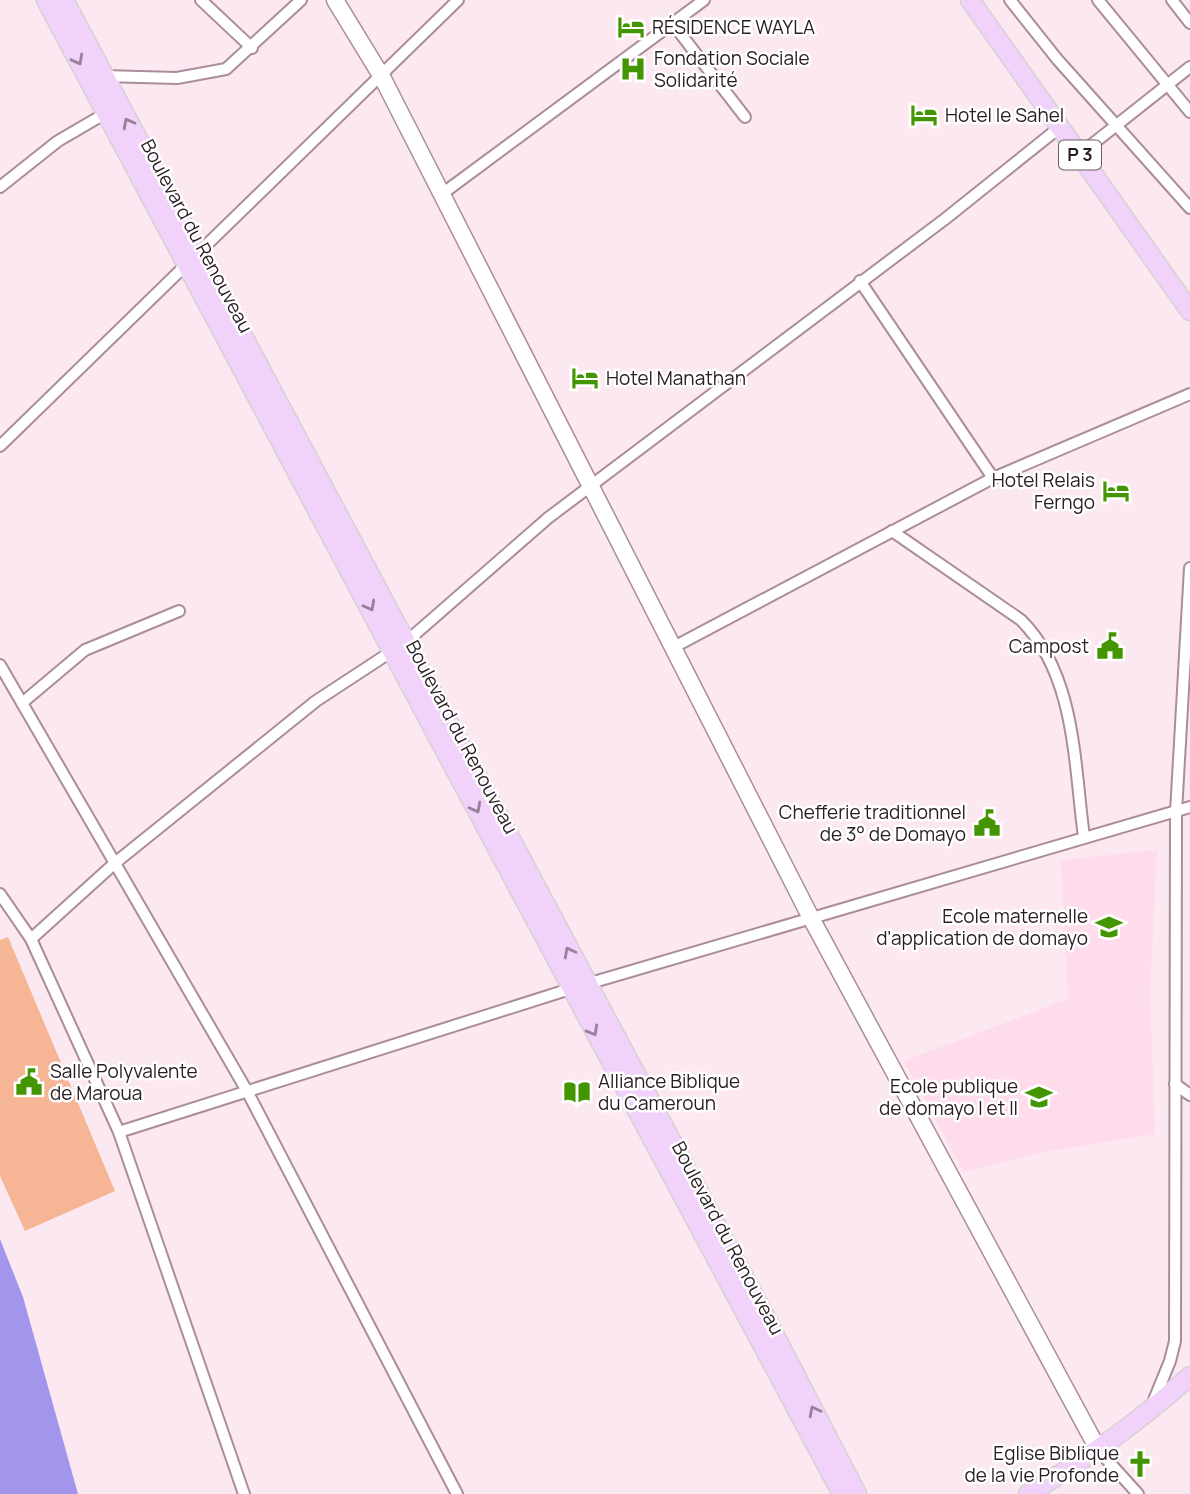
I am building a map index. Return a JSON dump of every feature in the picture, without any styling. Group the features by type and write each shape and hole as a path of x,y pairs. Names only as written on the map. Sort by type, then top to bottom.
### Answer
{"main road":[{"name":"Boulevard du Renouveau","path":"46,0 106,113 192,259"},
{"name":"Boulevard du Renouveau","path":"64,0 192,259 400,647 842,1494"},
{"path":"335,0 382,77 589,488 811,918 1098,1451"},
{"name":"P 3","path":"973,1 1060,127 1187,298"},
{"name":"Boulevard du Renouveau","path":"578,986 769,1324 857,1494"},
{"path":"1028,1494 1098,1451 1148,1414 1190,1376"}],"street":[{"path":"201,0 252,48"},
{"path":"103,76 177,78 226,69 252,48 301,0"},
{"path":"0,446 382,77 458,0"},
{"path":"442,194 704,0"},
{"path":"1010,0 1057,59 1190,208"},
{"path":"1098,0 1190,112"},
{"path":"1172,0 1190,23"},
{"path":"673,24 745,117"},
{"path":"1080,154 1190,67"},
{"path":"0,187 58,141 106,113"},
{"path":"31,939 115,863 316,701 400,647 548,518 1060,127"},
{"path":"860,281 993,478"},
{"path":"672,648 993,478 1190,394"},
{"path":"892,531 1021,620 1037,635 1065,698 1084,837"},
{"path":"1148,1414 1167,1372 1175,1341 1176,812 1190,568"},
{"path":"22,703 85,650 179,611"},
{"path":"0,666 247,1091 457,1494"},
{"path":"118,1132 578,986 1190,807"},
{"path":"0,894 31,939 118,1132 244,1494"},
{"path":"1175,1084 1190,1095"},
{"path":"1098,1451 1138,1494"}],"shaded area":[{"name":"Ecole publique de domayo I et II","path":"1157,850 1150,993 1155,1134 1038,1153 964,1172 904,1061 1068,999 1061,860"},
{"path":"8,937 115,1191 25,1231 0,1176 0,940"},
{"path":"0,1239 23,1297 78,1494 0,1494"}],"place":[{"name":"RÉSIDENCE WAYLA","path":"631,27"},
{"name":"Fondation Sociale Solidarité","path":"633,69"},
{"name":"Hotel le Sahel","path":"924,115"},
{"name":"Hotel Manathan","path":"585,378"},
{"name":"Hotel Relais Ferngo","path":"1116,491"},
{"name":"Campost","path":"1110,646"},
{"name":"Chefferie traditionnel de 3° de Domayo","path":"987,823"},
{"name":"Ecole maternelle d'application de domayo","path":"1109,927"},
{"name":"Salle Polyvalente de Maroua","path":"29,1082"},
{"name":"Alliance Biblique du Cameroun","path":"577,1092"},
{"name":"Ecole publique de domayo I et II","path":"1039,1097"},
{"name":"Eglise Biblique de la vie Profonde","path":"1140,1464"}]}
